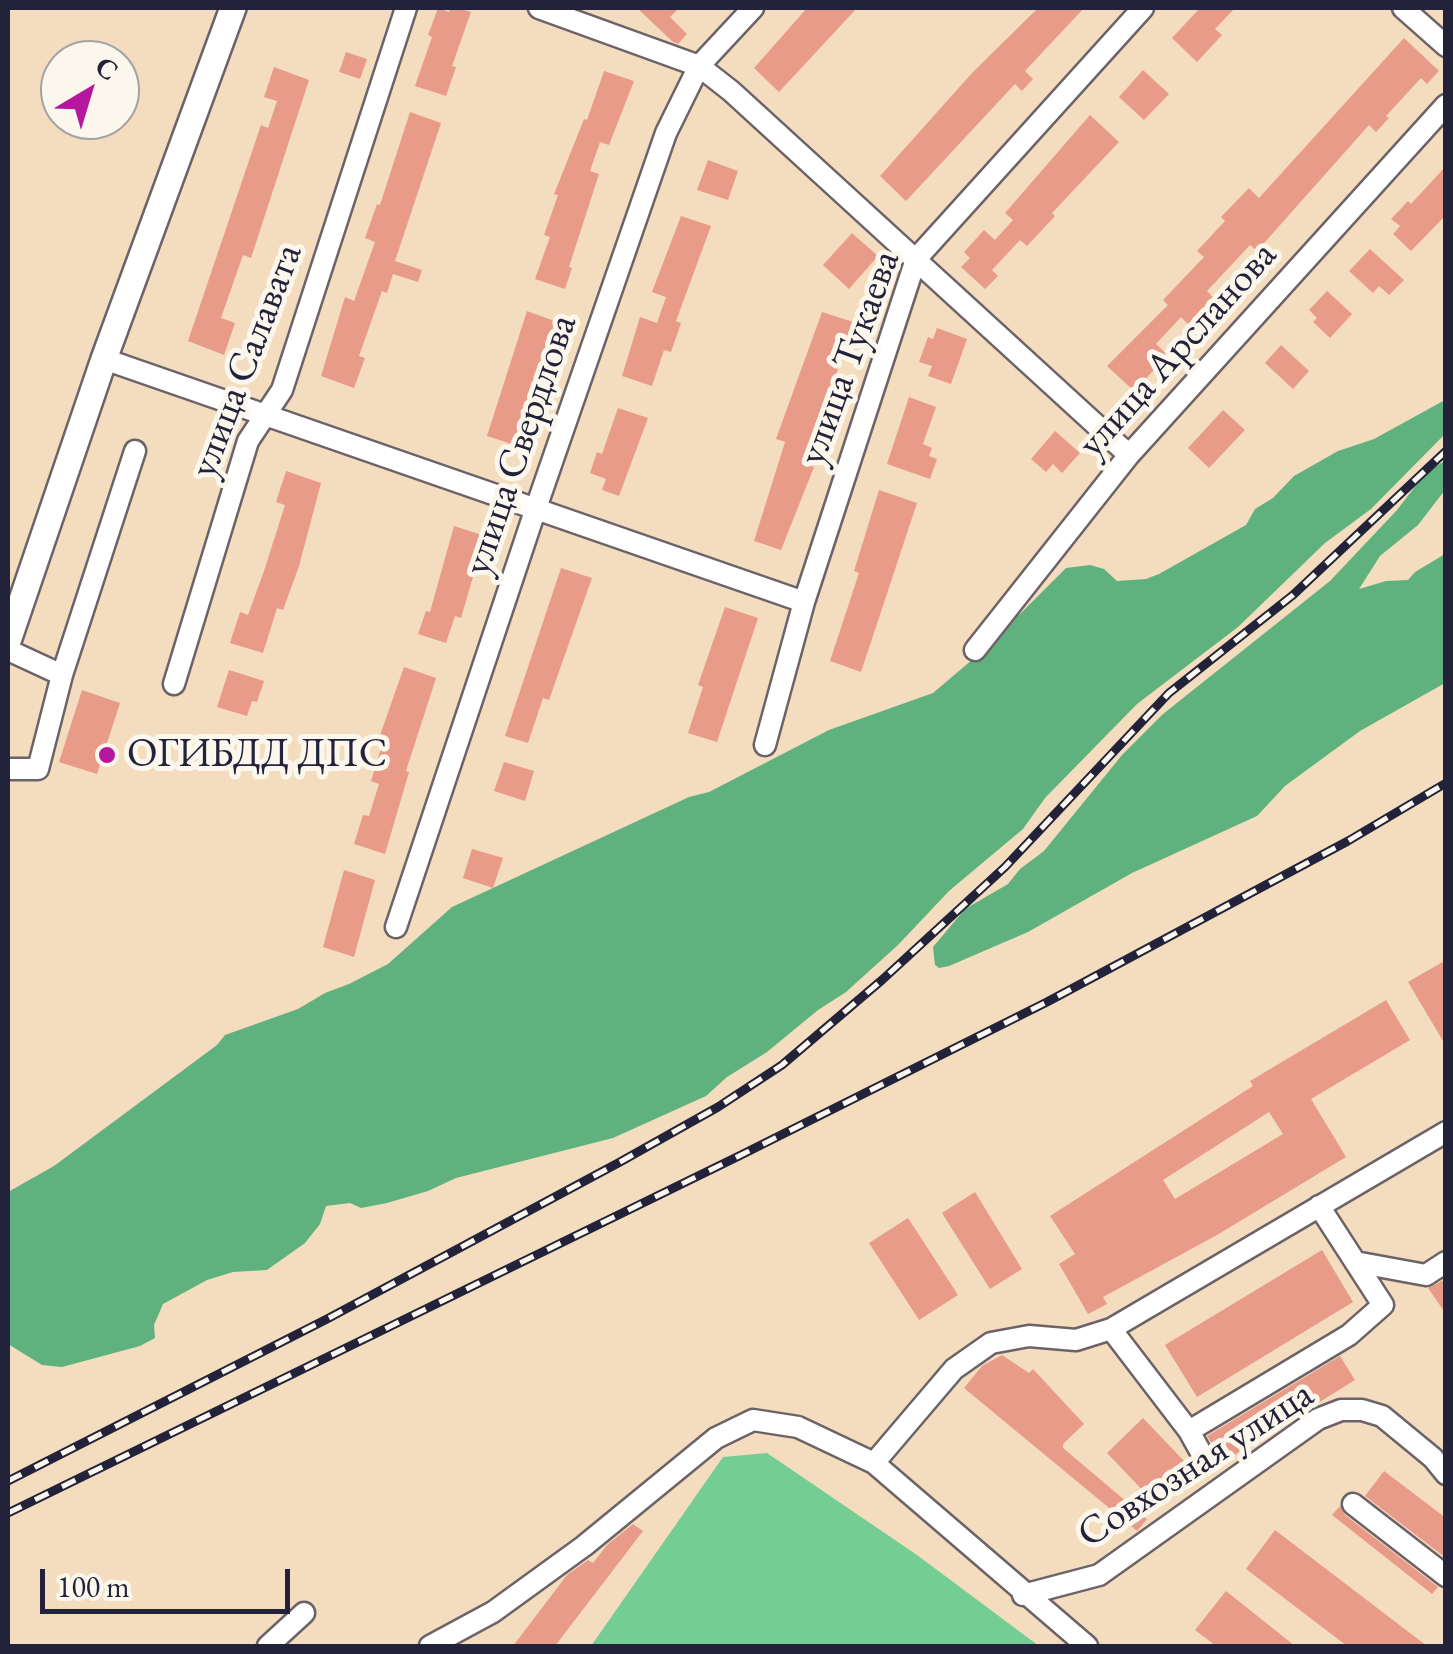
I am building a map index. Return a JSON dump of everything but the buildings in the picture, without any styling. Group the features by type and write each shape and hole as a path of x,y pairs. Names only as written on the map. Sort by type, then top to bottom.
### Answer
{"main road":[{"path":"8,641 104,359 233,8"}],"street":[{"name":"улица Салавата","path":"174,684 248,441 282,390 406,8"},
{"path":"539,8 699,66 1128,455"},
{"name":"улица Свердлова","path":"396,927 666,133 699,66 752,8"},
{"name":"улица Тукаева","path":"765,745 804,602 916,259 1143,8"},
{"path":"1403,8 1446,46"},
{"name":"улица Арсланова","path":"975,650 1128,455 1446,104"},
{"path":"104,359 804,602"},
{"path":"8,770 38,769 62,675 135,451"},
{"path":"8,650 62,675"},
{"path":"874,1463 954,1369 991,1343 1029,1336 1076,1340 1110,1330 1446,1132"},
{"path":"1189,1431 1349,1335 1383,1305 1320,1206"},
{"path":"1355,1262 1426,1275 1446,1262"},
{"path":"1110,1330 1189,1431 1204,1458"},
{"name":"Совхозная улица","path":"1024,1595 1098,1574 1318,1420 1341,1410 1362,1410 1382,1416 1433,1458 1446,1474"},
{"path":"430,1646 492,1612 584,1546 716,1438 753,1420 798,1426 874,1463 1087,1646"},
{"path":"1352,1504 1446,1576"},
{"path":"268,1646 304,1613"}],"green space":[{"path":"1445,400 1445,434 1371,509 1325,543 1238,627 1137,704 1045,798 1023,829 949,891 846,992 706,1096 613,1138 456,1178 387,1203 361,1208 350,1203 326,1206 320,1224 305,1243 267,1270 233,1272 207,1280 163,1304 154,1325 155,1338 140,1346 62,1367 42,1365 8,1344 8,1192 54,1166 217,1045 225,1035 298,1009 388,964 452,907 689,797 709,792 829,730 933,693 986,648 1005,624 1066,568 1090,565 1104,569 1117,581 1159,574 1246,525 1255,509 1273,498 1294,476"},
{"path":"1445,461 1445,490 1418,525 1380,556 1359,589 1408,580 1445,554 1445,683 1360,731 1285,786 1257,816 1132,873 1028,932 949,966 935,965 933,947 965,909 1008,884 1044,851 1122,755 1163,714 1330,581 1397,510 1427,471"},
{"path":"767,1453 917,1555 1039,1646 591,1646 723,1457"}],"railway":[{"path":"8,1481 327,1319 620,1162 718,1107 782,1065 1005,867 1169,693 1293,595 1446,451"},
{"path":"8,1513 1047,1002 1348,841 1446,783"}],"place":[{"name":"ОГИБДД ДПС","path":"107,755"}]}
